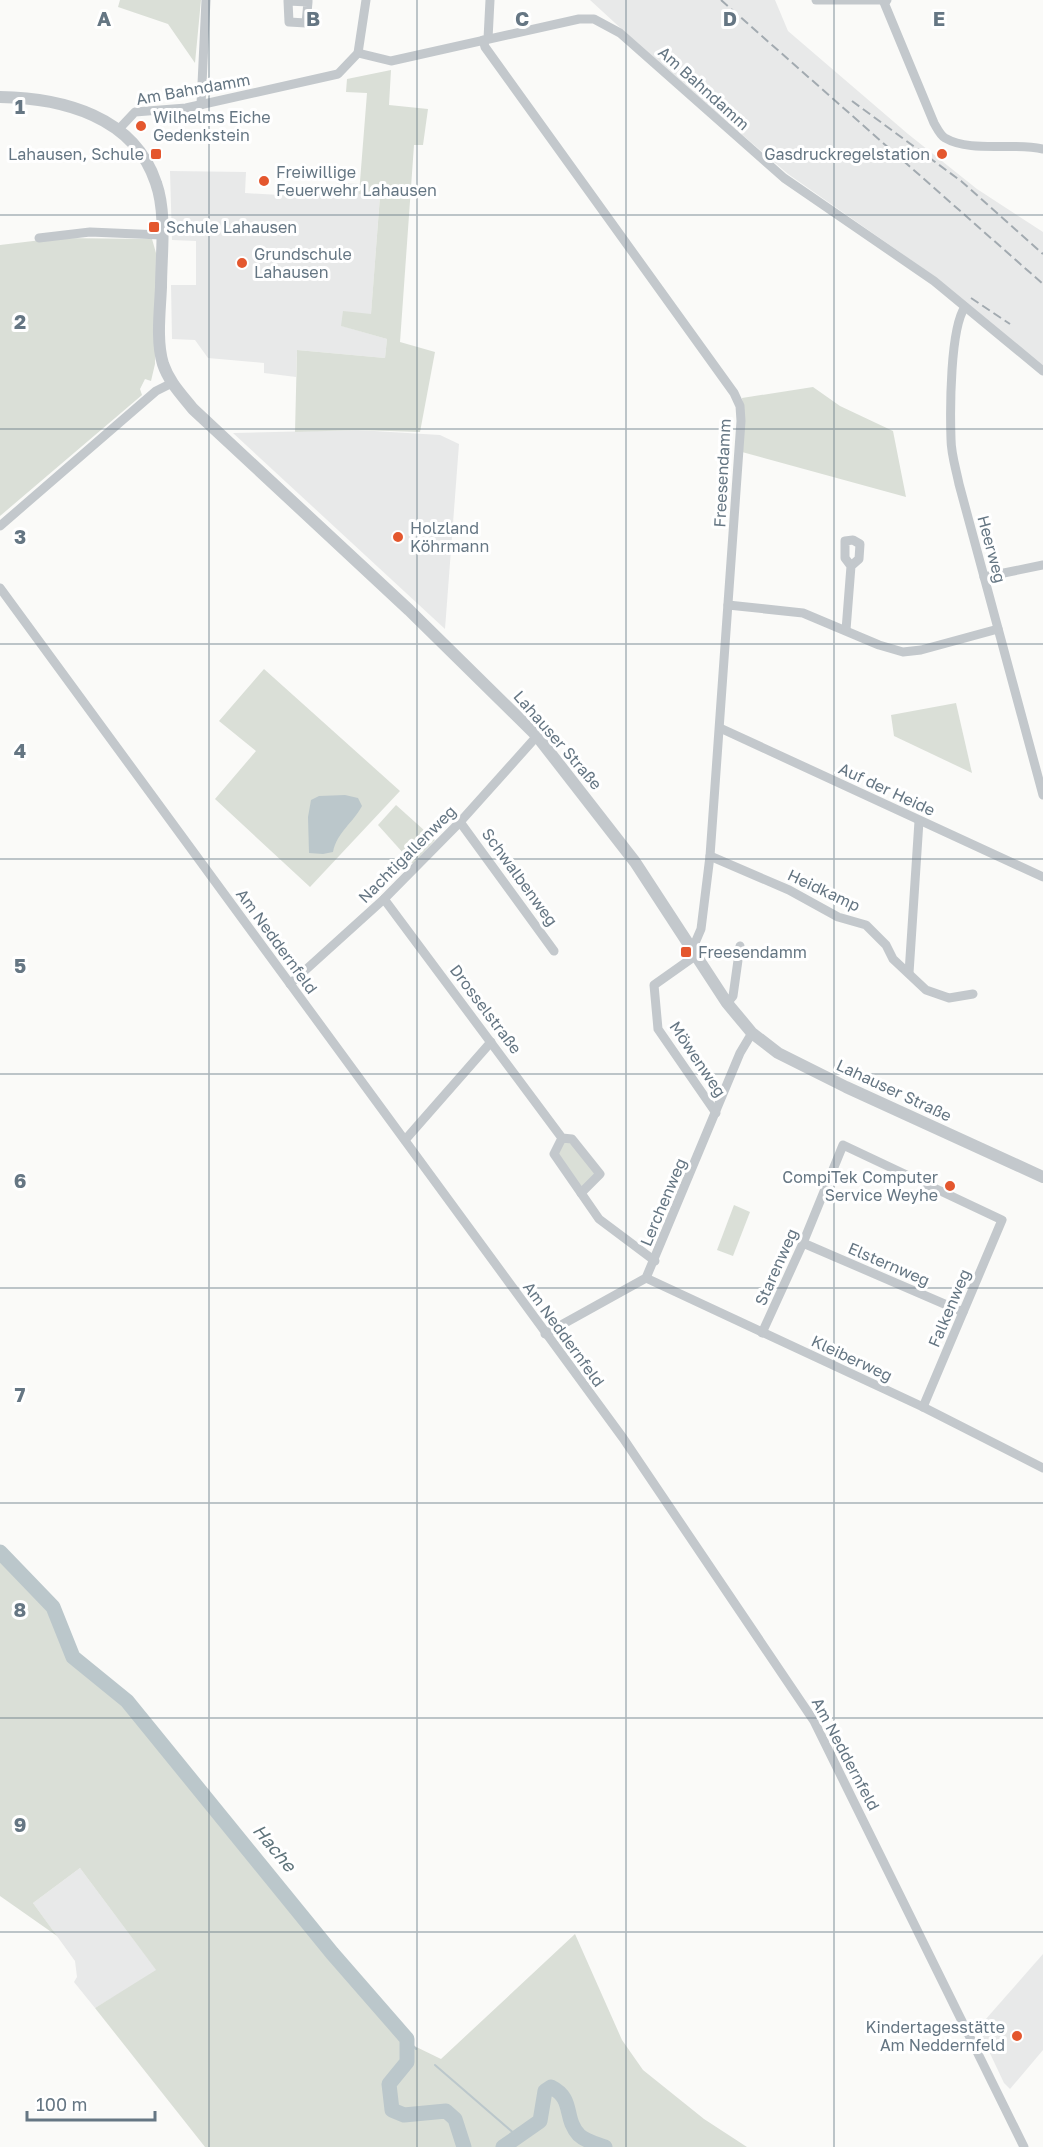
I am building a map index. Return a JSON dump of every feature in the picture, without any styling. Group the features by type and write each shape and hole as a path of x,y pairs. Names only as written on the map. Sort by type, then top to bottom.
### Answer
{"street":[{"path":"201,105 206,0"},
{"path":"358,52 366,0"},
{"path":"485,40 490,0"},
{"path":"816,0 885,0 934,123 944,137 970,146 1010,144 1043,149"},
{"name":"Am Bahndamm","path":"119,129 135,112 178,110 329,76 346,67 358,52 391,61 579,19 594,19 607,26 784,178 901,257 1043,371"},
{"name":"Freesendamm","path":"485,40 490,56 734,393 740,406 741,421 729,605 710,856 701,928 694,953"},
{"name":"Lahauser Straße","path":"0,97 26,97 71,106 119,129 136,146 157,183 161,235 162,363 172,383 193,409 417,618 537,736 634,862 727,1003 752,1033 778,1053 846,1087 1043,1177"},
{"path":"39,238 90,232 161,235"},
{"name":"Heerweg","path":"966,307 959,316 954,354 951,441 959,484 1043,795"},
{"path":"0,526 156,391 172,383"},
{"path":"984,577 1043,564"},
{"path":"846,630 851,566"},
{"name":"Am Neddernfeld","path":"0,588 635,1456 819,1730 1024,2147"},
{"path":"729,605 790,610 846,630 879,645 903,652 921,650 998,629"},
{"name":"Auf der Heide","path":"720,728 1043,877"},
{"name":"Nachtigallenweg","path":"290,984 384,899 460,822 537,736"},
{"path":"909,973 919,821"},
{"name":"Schwalbenweg","path":"460,822 554,951"},
{"name":"Heidkamp","path":"710,856 789,890 838,917 866,926 886,945 893,959 926,990 949,998 973,993"},
{"name":"Drosselstraße","path":"384,899 562,1138 572,1139 600,1174 581,1193"},
{"path":"727,1003 733,996 740,946"},
{"name":"Möwenweg","path":"694,953 654,985 658,1029 716,1113"},
{"name":"Lerchenweg","path":"646,1278 740,1053 752,1033"},
{"path":"405,1140 491,1042"},
{"path":"562,1138 554,1154 599,1219 655,1261"},
{"name":"Starenweg","path":"762,1334 803,1243 843,1145 1002,1220"},
{"name":"Falkenweg","path":"923,1407 1002,1220"},
{"name":"Elsternweg","path":"803,1243 963,1312"},
{"path":"545,1334 646,1278"},
{"name":"Kleiberweg","path":"646,1278 923,1407 1043,1468"}],"shaded area":[{"path":"120,0 201,0 195,63 168,24 118,7"},
{"path":"590,0 775,0 788,31 908,134 977,189 1043,232 1043,368 934,276 788,174 663,67"},
{"path":"391,70 389,105 428,109 423,145 414,145 400,342 435,352 420,432 358,430 295,432 297,350 385,358 387,339 341,326 343,311 371,314 380,196 359,194 367,93 346,92 347,79"},
{"name":"Grundschule Lahausen","path":"170,171 246,172 245,193 314,197 339,183 360,184 359,194 380,195 371,315 342,326 387,339 385,358 297,350 296,377 264,373 264,363 208,358 195,340 172,339 171,285 196,285 196,241 172,240"},
{"path":"58,238 152,239 156,253 155,364 151,381 145,379 140,389 142,395 0,516 0,245"},
{"path":"813,387 840,406 893,431 906,497 742,452 744,416 742,398"},
{"name":"Holzland Köhrmann","path":"358,430 440,435 459,444 445,629 233,433"},
{"path":"264,669 400,791 310,887 215,799 256,751 219,721"},
{"path":"956,703 972,773 894,736 891,715"},
{"path":"345,795 358,798 362,806 338,839 333,852 309,853 308,817 311,800 319,796"},
{"path":"396,805 435,840 413,864 378,825"},
{"path":"563,1139 571,1140 598,1173 581,1190 556,1154"},
{"path":"734,1205 750,1212 733,1256 717,1250"},
{"path":"0,1561 49,1611 68,1659 123,1704 404,2041 441,2059 575,1934 622,2040 643,2070 704,2119 747,2147 205,2147 95,2008 156,1970 80,1868 33,1903 57,1936 0,1896"},
{"path":"80,1868 157,1971 95,2008 74,1982 77,1977 75,1961 33,1903"},
{"path":"1043,1954 1043,2050 1010,2089 1004,2083 978,2028"}],"waterway":[{"name":"Hache","path":"0,1552 53,1607 73,1657 127,1701 332,1953 407,2039 407,2062 389,2084 392,2110 404,2115 446,2111 455,2119 464,2147"},
{"path":"407,2039 416,2049"},
{"path":"435,2065 516,2135"},
{"name":"Hache","path":"503,2147 540,2121 545,2091 551,2087 563,2097 571,2122 579,2135 605,2147"}],"railway":[{"path":"721,0 1043,284"},
{"path":"852,101 961,181 1043,254"},
{"path":"971,298 1010,324"}],"place":[{"name":"Wilhelms Eiche Gedenkstein","path":"141,126"},
{"name":"Lahausen, Schule","path":"156,154"},
{"name":"Gasdruckregelstation","path":"942,154"},
{"name":"Freiwillige Feuerwehr Lahausen","path":"264,181"},
{"name":"Schule Lahausen","path":"154,227"},
{"name":"Grundschule Lahausen","path":"242,263"},
{"name":"Holzland Köhrmann","path":"398,537"},
{"name":"Freesendamm","path":"686,952"},
{"name":"CompiTek Computer Service Weyhe","path":"950,1186"},
{"name":"Kindertagesstätte Am Neddernfeld","path":"1017,2036"}]}
